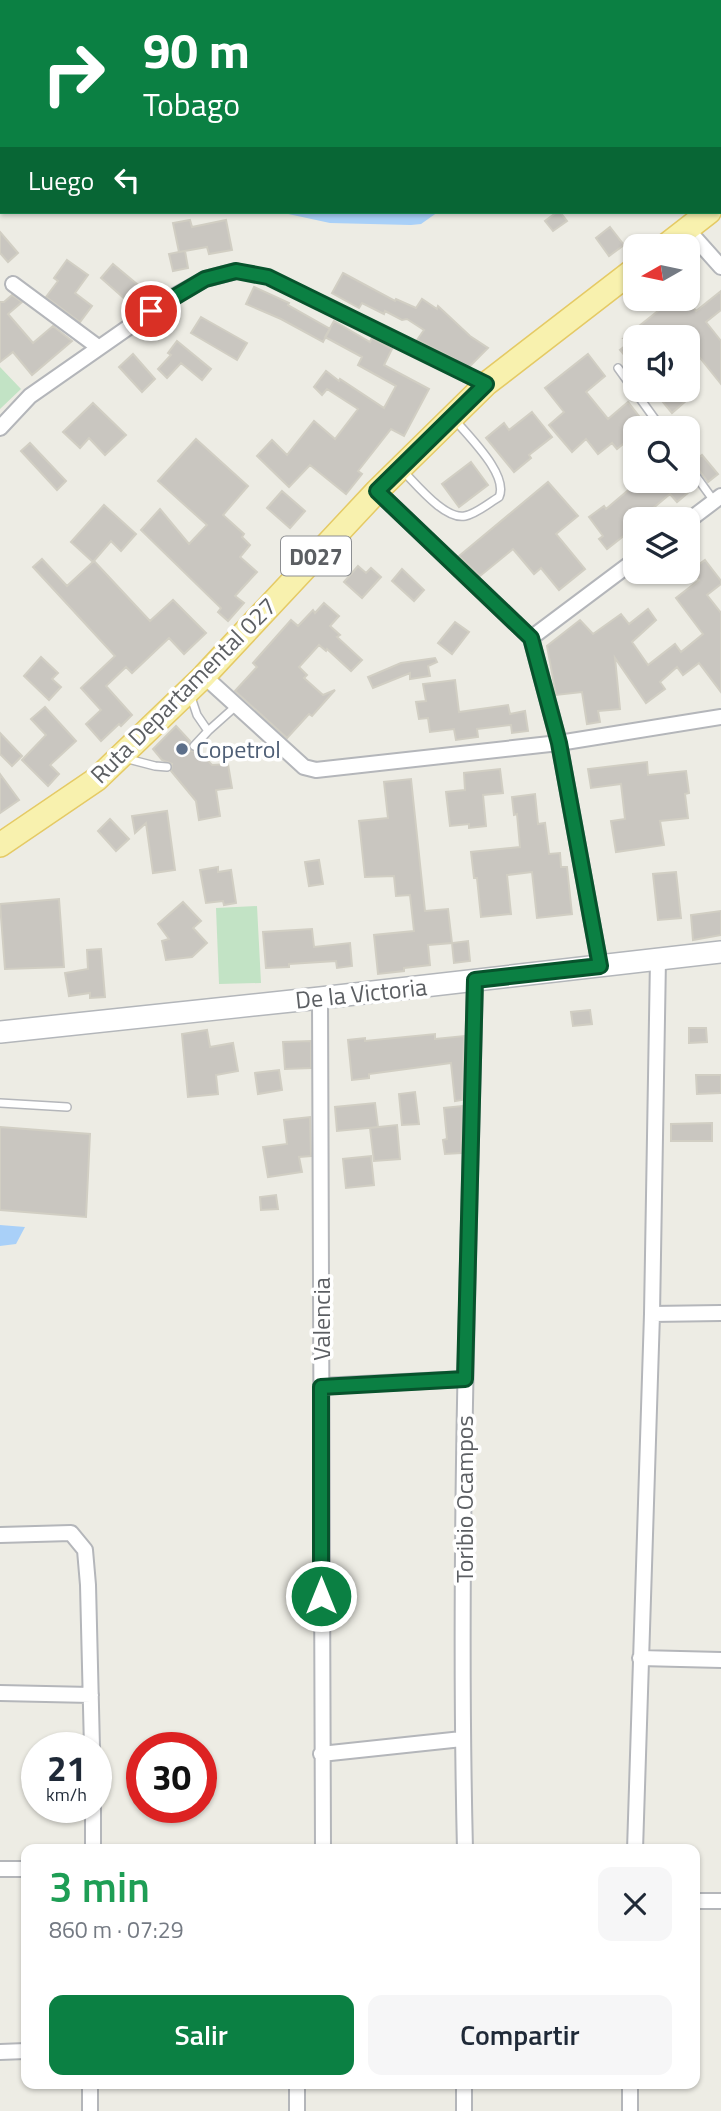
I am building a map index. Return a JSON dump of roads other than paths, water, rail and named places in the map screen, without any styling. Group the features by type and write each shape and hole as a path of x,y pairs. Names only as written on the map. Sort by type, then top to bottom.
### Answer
{"main road":[{"path":"681,234 706,214"},
{"name":"Ruta Departamental 027","path":"0,845 97,779 196,684 377,491 486,384 623,278"},
{"name":"De la Victoria","path":"0,1032 721,953"}],"street":[{"path":"687,229 721,267"},
{"path":"0,428 30,396 98,347 205,279 236,271"},
{"path":"13,284 98,347"},
{"path":"377,491 531,638 559,743 600,966"},
{"path":"700,511 717,498"},
{"path":"531,638 623,569"},
{"path":"196,684 236,705 304,767 316,770 559,743 721,717"},
{"path":"635,1844 652,1314 658,959"},
{"name":"Toribio Ocampos","path":"465,1844 462,1739 465,1379 475,980"},
{"name":"Valencia","path":"320,998 323,1844"},
{"path":"652,1314 721,1313"},
{"path":"321,1387 465,1379"},
{"path":"0,1535 71,1533 85,1550 92,1732"},
{"path":"640,1658 721,1660"},
{"path":"0,1693 92,1695"},
{"path":"321,1754 462,1739"},
{"path":"93,1823 93,1844"},
{"path":"0,1868 21,1869"},
{"path":"700,1901 721,1901"},
{"path":"0,2052 21,2052"},
{"path":"90,2089 90,2111"},
{"path":"297,2089 297,2111"},
{"path":"464,2089 464,2111"},
{"path":"630,2089 630,2111"}],"lane":[{"path":"236,271 268,277 486,384"},
{"path":"618,368 653,416"},
{"path":"400,468 446,512 455,517 467,516 499,497 502,493 501,483 494,467 452,417"},
{"path":"700,479 717,498"},
{"path":"196,684 197,715 208,731"},
{"path":"194,746 236,705"},
{"path":"120,757 167,767"},
{"path":"0,1103 67,1107"}],"water":[{"path":"288,214 435,214 421,224 411,225 330,223"},
{"path":"0,1225 25,1227 16,1244 0,1246"}],"place":[{"name":"Copetrol","path":"182,749"}]}
